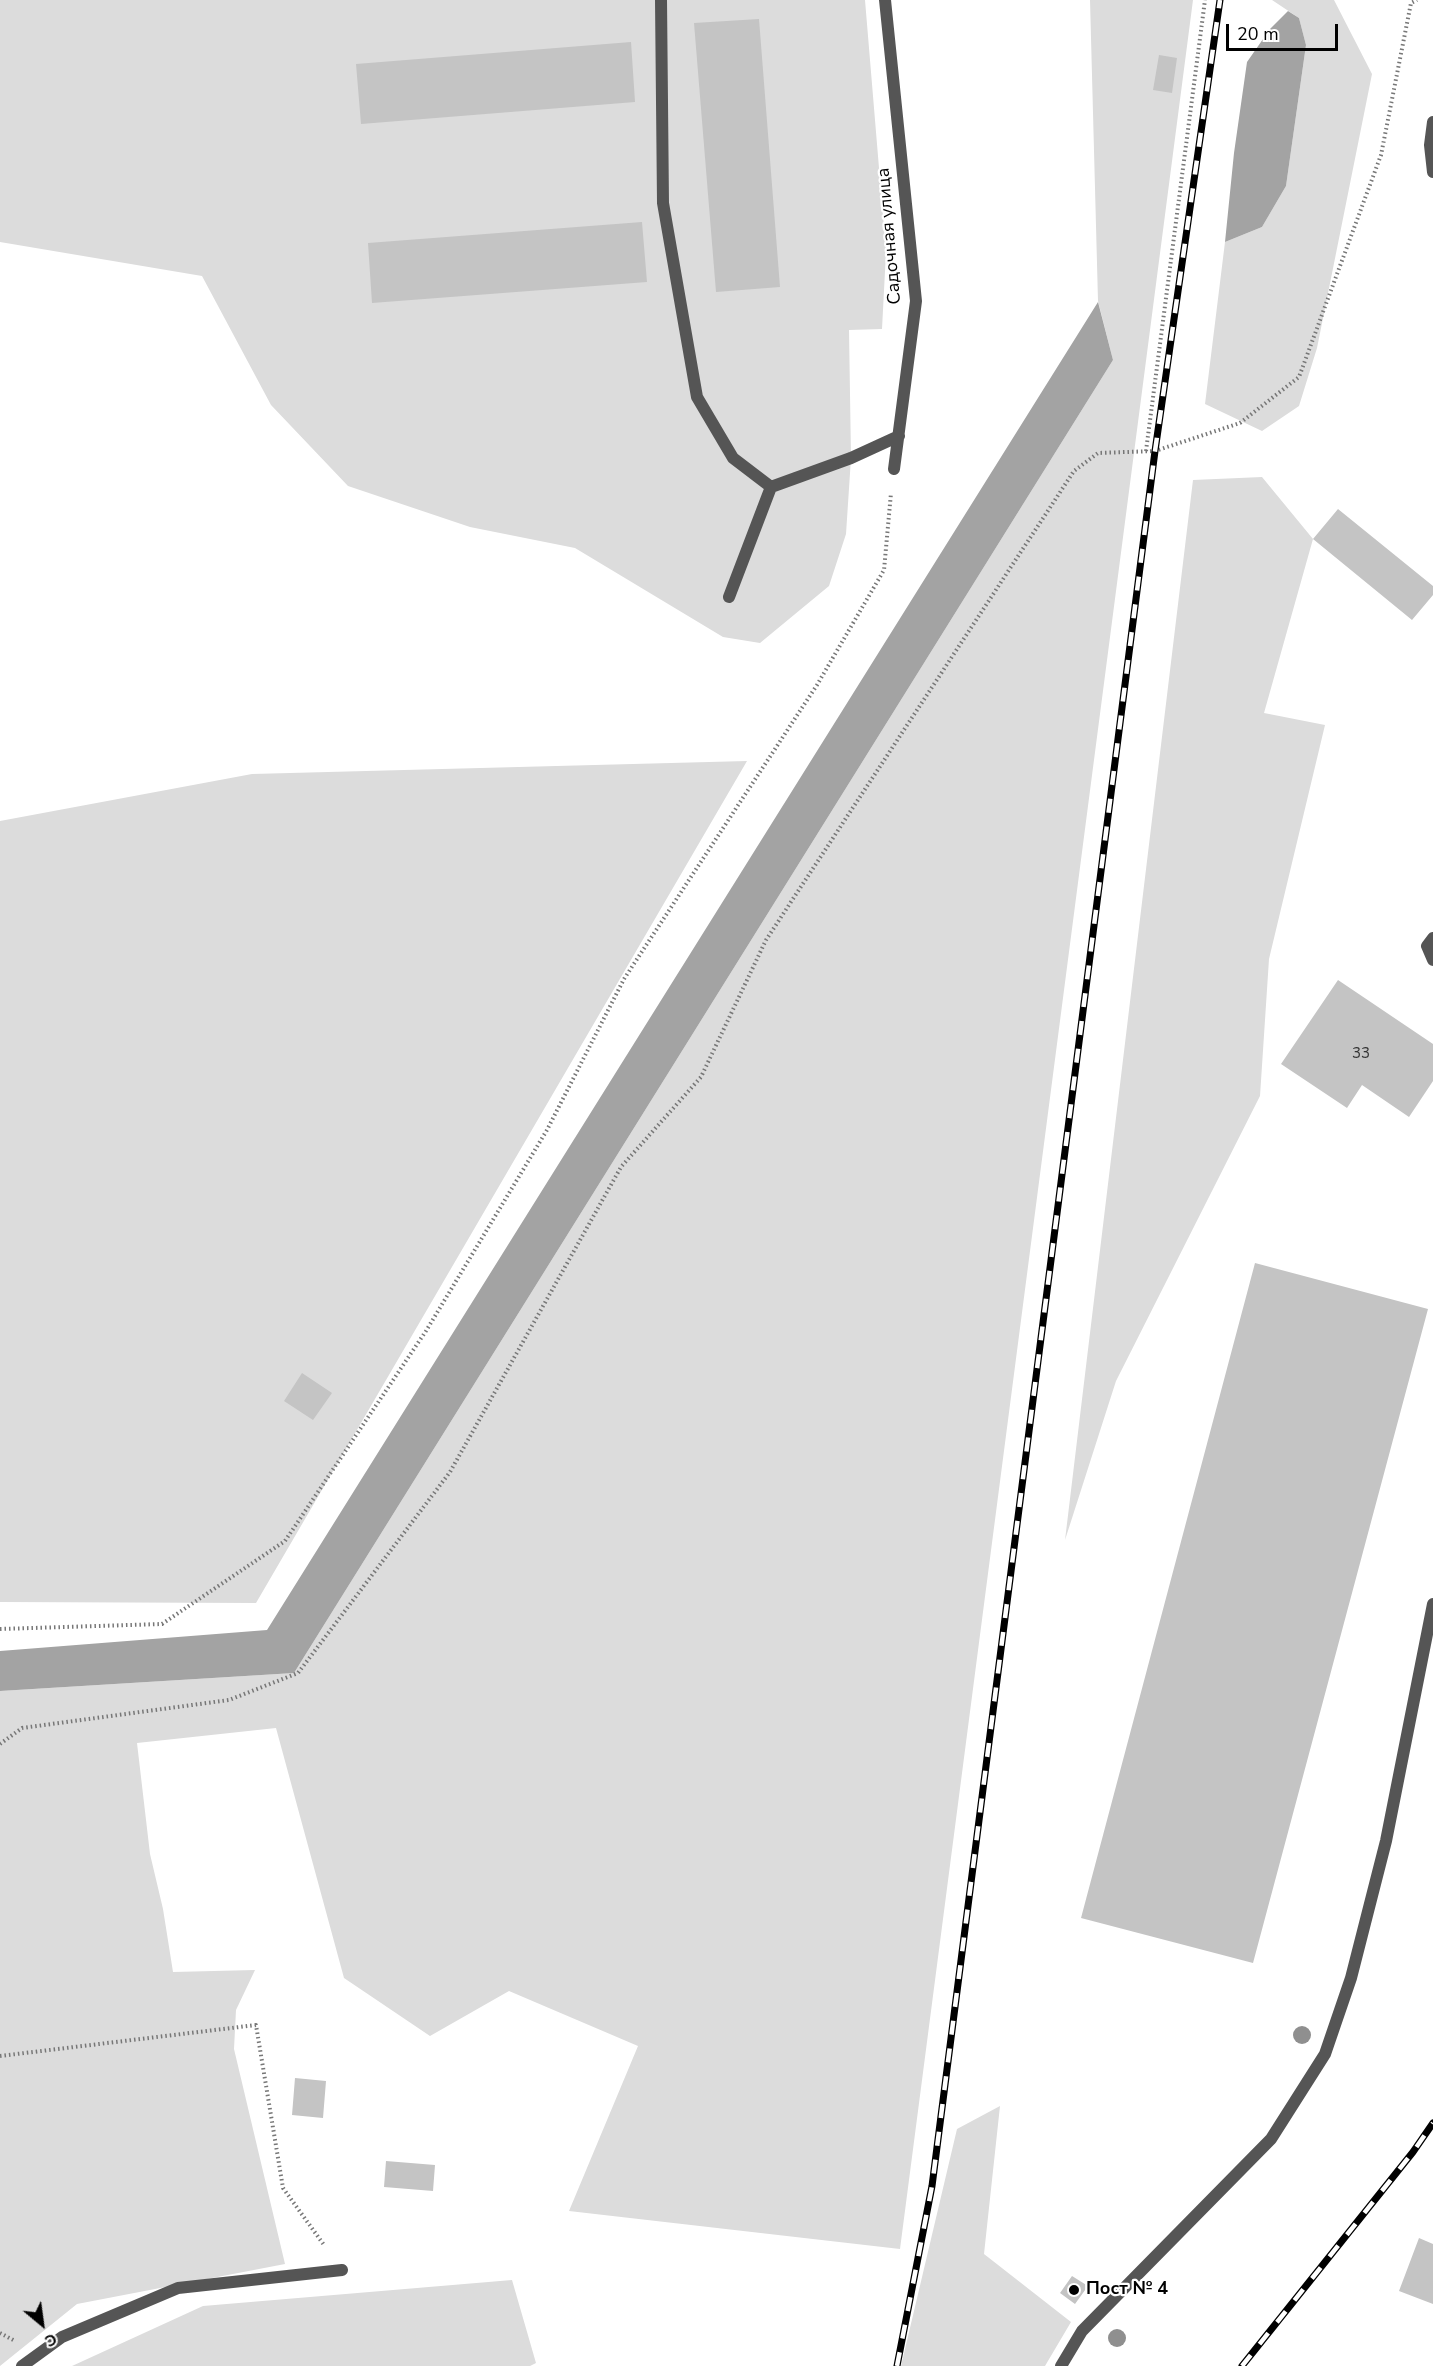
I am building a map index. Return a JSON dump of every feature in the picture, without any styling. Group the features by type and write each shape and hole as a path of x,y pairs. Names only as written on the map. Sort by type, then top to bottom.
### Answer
{"lane":[{"path":"661,0 663,203 697,397 733,458 771,487"},
{"name":"Садочная улица","path":"885,0 916,301 894,469"},
{"path":"1433,122 1430,145 1433,172"},
{"path":"729,597 771,487 851,458 898,436"},
{"path":"1433,938 1427,946 1433,960"},
{"path":"1061,2366 1082,2331 1271,2139 1325,2054 1351,1978 1386,1841 1433,1604"},
{"path":"22,2366 62,2337 178,2288 342,2270"},
{"path":"39,2353 43,2366"}],"path":[{"path":"1146,451 1205,0"},
{"path":"0,1744 22,1728 229,1700 298,1673 450,1472 621,1167 701,1077 766,940 1074,471 1098,453 1155,451 1240,423 1299,377 1381,155 1412,3 1416,0"},
{"path":"0,1629 162,1624 285,1540 441,1306 547,1130 624,978 817,685 884,570 894,469"},
{"path":"0,2056 256,2025 283,2187 342,2270"}],"shaded area":[{"path":"0,0 865,0 886,252 882,329 849,330 851,458 846,534 829,586 760,643 723,637 575,548 470,527 348,486 271,405 202,276 0,242"},
{"path":"1090,0 1193,0 900,2249 569,2211 638,2046 509,1991 430,2036 344,1978 276,1728 137,1743 150,1854 163,1909 173,1972 255,1970 236,2010 234,2049 285,2264 77,2304 0,2366 0,1691 294,1673 1113,360 1098,301"},
{"path":"1272,0 1334,0 1372,74 1317,348 1299,406 1262,431 1205,404 1225,242 1262,227 1286,186 1306,45 1299,18"},
{"path":"1288,11 1299,18 1306,45 1286,186 1262,227 1225,242 1234,153 1247,62 1270,29"},
{"path":"1098,302 1113,360 294,1673 0,1691 0,1651 267,1630"},
{"path":"1262,477 1313,539 1264,713 1325,725 1269,959 1260,1096 1116,1381 1065,1540 1193,480"},
{"path":"747,761 256,1603 0,1602 0,821 252,774"},
{"path":"1000,2106 984,2254 1071,2322 1045,2366 901,2366 957,2129"},
{"path":"512,2280 536,2363 530,2366 72,2366 203,2306"}],"building":[{"path":"759,19 780,287 716,292 694,23"},
{"path":"631,42 635,102 361,124 356,64"},
{"path":"1159,55 1177,58 1172,93 1153,90"},
{"path":"642,222 647,282 372,303 368,243"},
{"path":"1338,509 1433,586 1433,595 1412,620 1313,539"},
{"path":"1338,980 1433,1044 1433,1081 1409,1117 1362,1085 1347,1108 1281,1064"},
{"path":"1255,1263 1428,1309 1253,1963 1081,1918"},
{"path":"302,1373 332,1393 313,1420 284,1401"},
{"path":"295,2078 326,2081 323,2118 292,2115"},
{"path":"386,2161 435,2165 433,2191 384,2187"},
{"path":"1419,2238 1433,2244 1433,2304 1399,2291"},
{"name":"Пост № 4","path":"1072,2276 1088,2286 1075,2304 1060,2293"}],"railway":[{"path":"897,2366 932,2186 1155,451 1220,0"},
{"path":"1242,2366 1413,2152 1433,2123"}],"place":[{"name":"Пост № 4","path":"1074,2290"}]}
